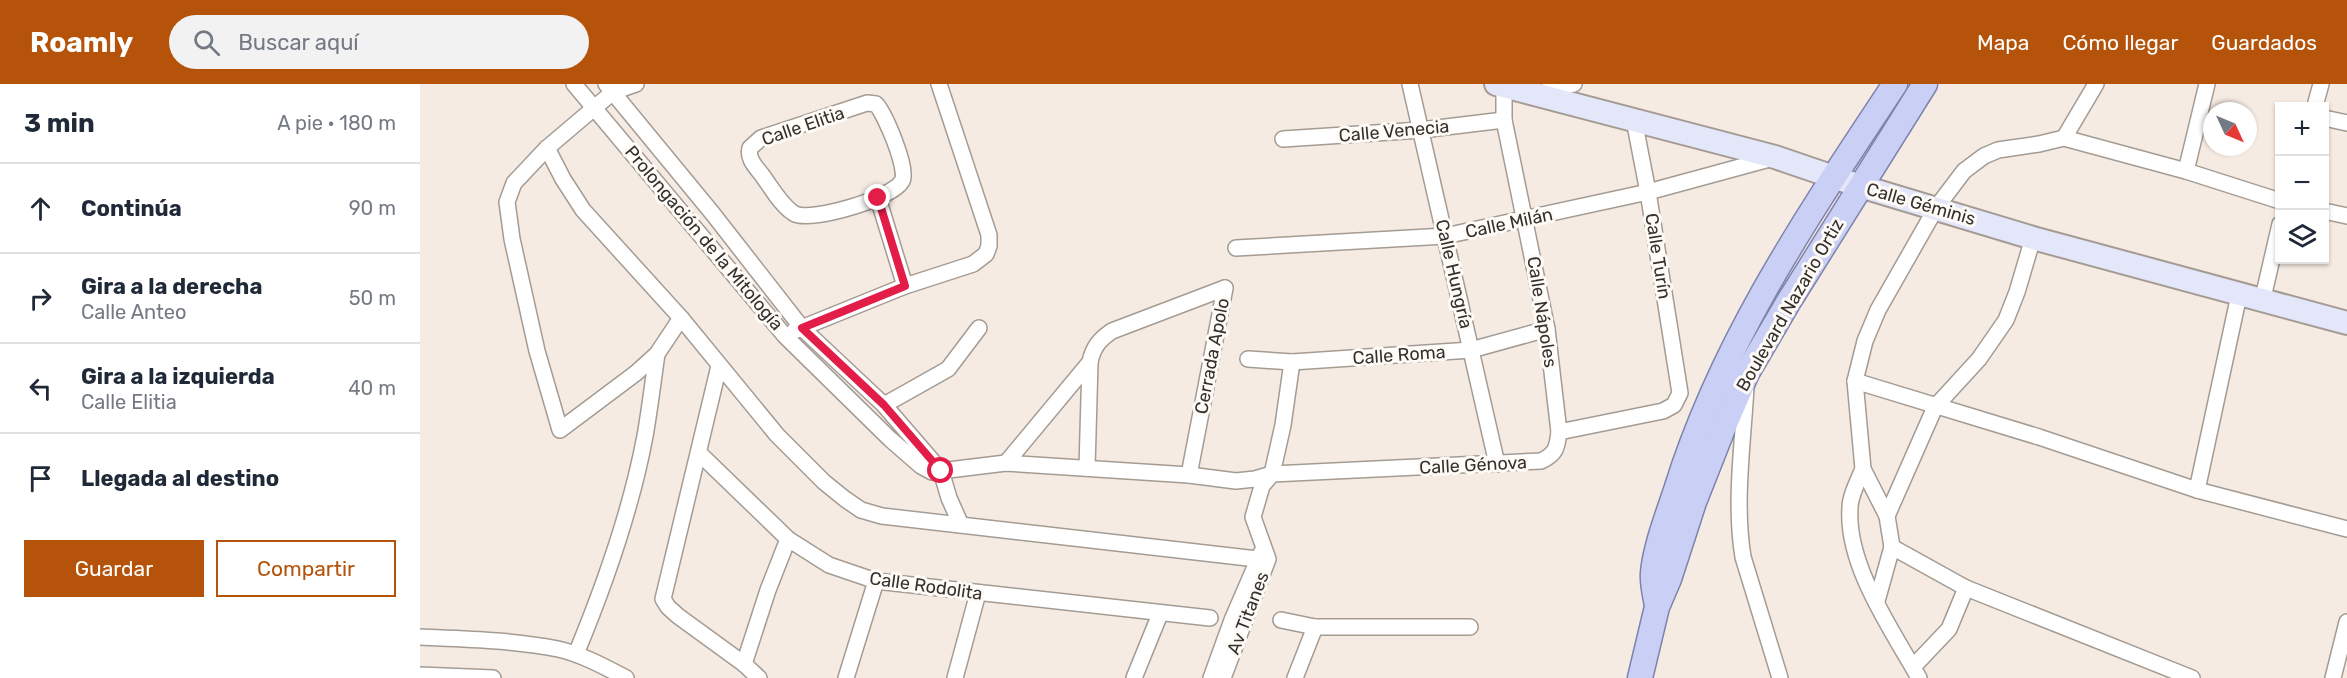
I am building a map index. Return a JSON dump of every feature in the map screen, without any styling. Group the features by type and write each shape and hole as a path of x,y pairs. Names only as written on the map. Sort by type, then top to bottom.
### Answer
{"main road":[{"name":"Boulevard Nazario Ortiz","path":"1657,607 1653,574 1667,516 1699,424 1731,349 1765,288 1833,177 1895,84"},
{"name":"Boulevard Nazario Ortiz","path":"1640,678 1657,607 1669,579 1702,480 1747,374 1860,186 1925,84"}],"street":[{"name":"Prolongación de la Mitología","path":"574,84 785,336 904,452 932,472 941,471"},
{"path":"636,84 609,88 594,107 547,148 514,183 507,202 508,217 537,351 560,430 636,373 657,354 681,318"},
{"path":"785,336 905,286 973,264 982,259 990,246 989,235 939,84"},
{"name":"Calle Hungría","path":"1410,84 1497,464"},
{"path":"1534,94 1574,84"},
{"path":"2064,138 2096,84"},
{"path":"2186,171 2207,84"},
{"path":"2316,102 2321,84"},
{"name":"Calle Géminis","path":"1500,85 1775,157 1860,186 2033,238 2262,302 2347,323"},
{"name":"Calle Nápoles","path":"1500,85 1504,120 1547,329 1559,432"},
{"name":"Prolongación de la Mitología","path":"609,88 713,214 802,328 884,405 941,471"},
{"name":"Calle Elitia","path":"867,104 876,104 887,125 905,175 898,187 878,198 824,213 806,216 793,213 785,206 750,159 750,148 761,138 867,104"},
{"path":"2329,119 2347,123"},
{"name":"Calle Venecia","path":"1283,139 1421,130 1504,120"},
{"name":"Calle Turín","path":"1559,432 1663,411 1674,405 1680,393 1648,192 1634,120"},
{"path":"1877,600 1892,547 1887,516 1863,469 1855,381 1865,341 1878,310 1936,208 1964,171 1984,156 1998,150 2064,138 2186,171 2275,199"},
{"path":"547,148 583,210 681,318 777,435 824,482 861,510 882,516 961,525 1260,553 1253,517 1262,486 1272,474 1283,425 1292,362"},
{"name":"Calle Milán","path":"1236,248 1445,236 1648,192 1775,157"},
{"path":"878,198 905,286"},
{"path":"2329,212 2347,216"},
{"path":"1887,516 1935,407 1979,359 2006,320 2033,238"},
{"path":"2262,302 2275,246"},
{"name":"Cerrada Apolo","path":"1087,468 1090,362 1092,352 1098,343 1113,331 1225,288 1189,476"},
{"path":"2197,490 2239,295"},
{"path":"884,405 948,369 979,328"},
{"name":"Calle Roma","path":"1248,359 1292,362 1471,350 1547,329"},
{"path":"576,654 614,555 624,521 645,437 657,354"},
{"name":"Cerrada Apolo","path":"1006,463 1090,362"},
{"path":"719,366 663,598 668,607 678,616 744,664 759,678"},
{"path":"1747,374 1741,471 1740,538 1743,557 1780,678"},
{"path":"1855,381 2039,437 2197,490 2347,529"},
{"name":"Calle Génova","path":"1189,476 1236,481 1272,474 1541,461 1552,456 1557,448 1559,432"},
{"name":"Calle Rodolita","path":"699,453 788,539 829,565 876,581 1210,618"},
{"path":"961,525 949,498 941,471 1006,463 1189,476"},
{"path":"1863,469 1850,506 1851,529 1863,579 1877,600 1916,673 1949,629 1966,588"},
{"path":"744,664 788,539"},
{"path":"1892,547 1966,588 2192,678"},
{"name":"Av Titanes","path":"1211,678 1260,553 1268,559 1223,678"},
{"path":"846,678 876,581"},
{"path":"955,678 978,593"},
{"path":"1134,678 1160,614"},
{"path":"1281,620 1315,627 1470,627"},
{"path":"2333,678 2347,622"},
{"path":"1295,678 1315,627"},
{"path":"420,637 478,640 557,649 576,654 626,678"},
{"path":"420,675 493,678"}],"route":[{"path":"878,198 905,286 802,328 884,405 941,471"}]}
